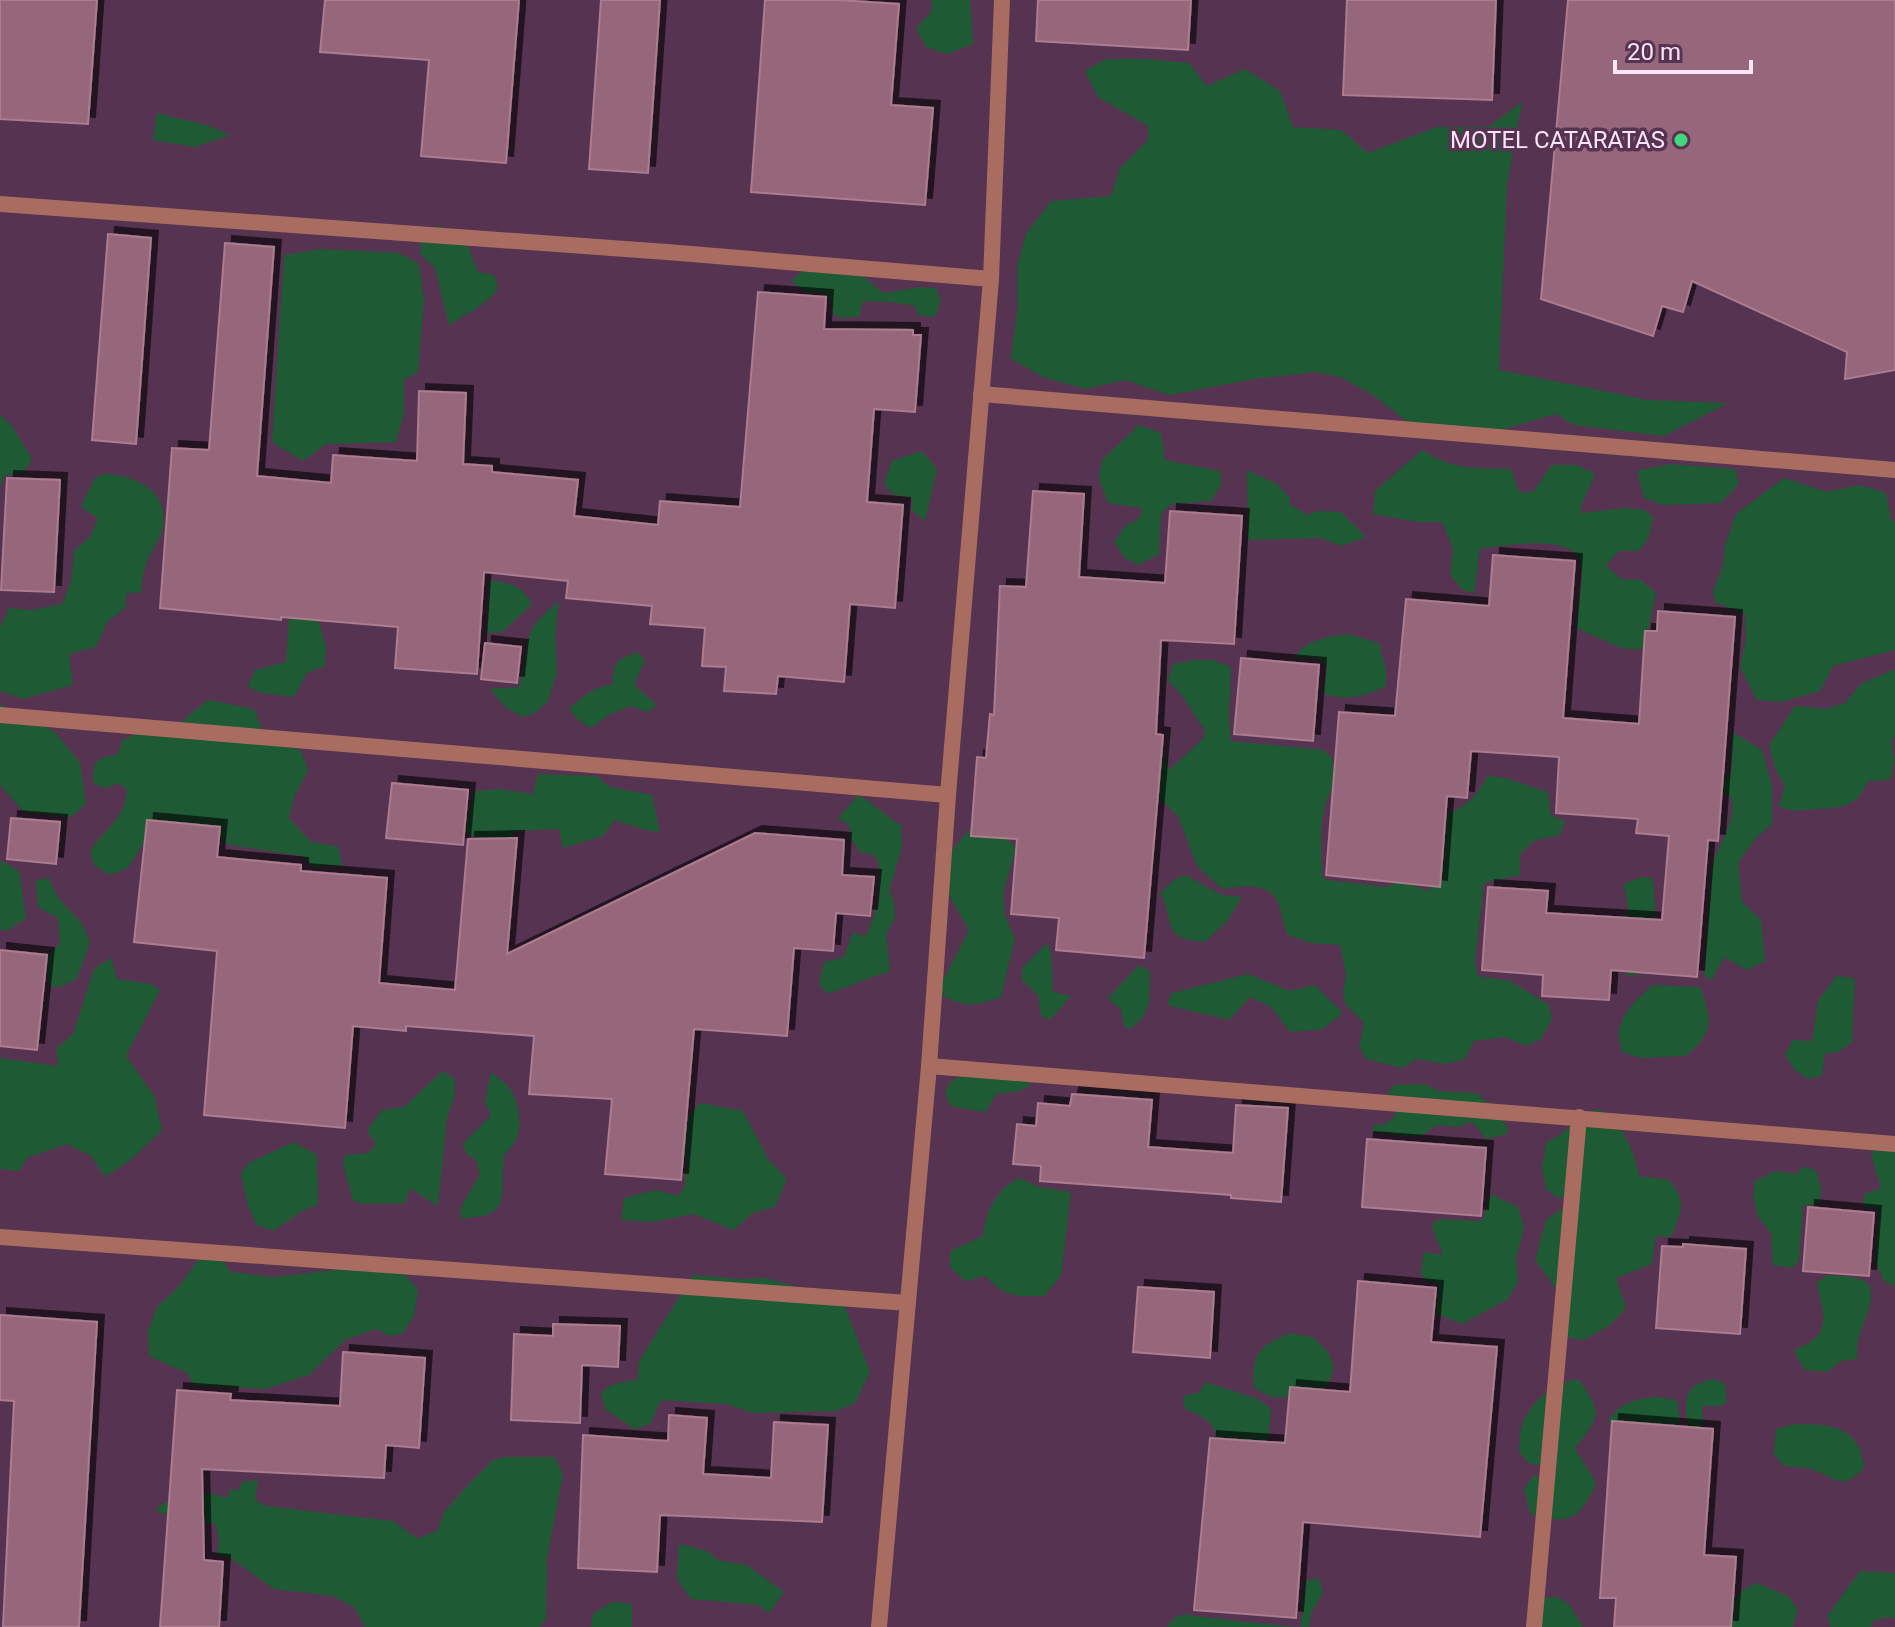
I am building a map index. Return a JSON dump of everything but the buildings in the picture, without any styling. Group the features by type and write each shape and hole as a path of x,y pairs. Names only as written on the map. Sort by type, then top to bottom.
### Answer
{"street":[{"path":"879,1627 929,1066 991,279 1002,0"},
{"path":"0,204 991,279"},
{"path":"981,394 1895,470"},
{"path":"0,715 948,795"},
{"path":"929,1066 1895,1144"},
{"path":"1534,1627 1579,1117"},
{"path":"0,1237 908,1303"}],"green space":[{"path":"931,0 970,0 973,44 947,54 926,47 916,28 932,11"},
{"path":"1106,59 1189,63 1207,86 1245,69 1280,91 1293,127 1341,130 1368,153 1437,127 1488,127 1522,102 1507,185 1499,370 1648,400 1728,403 1664,436 1574,425 1556,414 1501,430 1414,427 1373,395 1340,377 1316,372 1255,379 1169,395 1125,380 1085,389 1043,377 1011,359 1017,312 1017,267 1026,234 1051,201 1111,196 1120,168 1148,140 1148,126 1098,97 1085,71"},
{"path":"157,113 210,126 230,135 195,147 153,140"},
{"path":"439,226 463,234 478,272 494,275 498,288 482,305 449,326 435,268 421,255 419,232"},
{"path":"322,249 399,253 419,264 424,299 418,372 404,380 404,413 396,442 326,444 303,461 272,442 284,255"},
{"path":"812,263 850,265 883,293 920,287 936,288 941,301 935,317 918,315 915,306 863,301 859,317 840,318 833,314 831,301 822,293 807,293 791,281"},
{"path":"0,415 12,426 32,459 24,473 4,476 0,488"},
{"path":"1139,425 1161,433 1165,460 1220,471 1222,483 1211,501 1172,504 1161,513 1159,554 1138,565 1125,558 1114,542 1125,526 1140,518 1142,508 1108,503 1099,479 1102,460"},
{"path":"1422,450 1454,465 1511,469 1519,492 1533,492 1552,465 1577,465 1595,474 1581,513 1626,508 1645,510 1653,517 1649,537 1639,551 1619,551 1606,565 1621,579 1641,580 1656,593 1644,649 1624,649 1576,628 1582,567 1574,552 1550,544 1534,543 1480,549 1474,593 1463,590 1450,575 1453,548 1442,522 1417,522 1373,514 1375,491"},
{"path":"922,451 937,469 925,521 912,510 912,498 892,494 884,483 892,461"},
{"path":"1670,464 1735,469 1739,484 1721,503 1663,505 1644,498 1637,471"},
{"path":"1247,470 1277,484 1290,498 1290,504 1307,515 1317,511 1341,512 1366,537 1341,546 1322,538 1248,540"},
{"path":"103,474 137,481 155,494 161,504 163,528 143,574 141,593 127,593 125,608 108,621 96,647 69,654 73,685 23,699 0,691 0,627 9,608 32,610 62,604 71,582 74,551 90,537 98,518 81,507 94,479"},
{"path":"1784,478 1827,492 1859,485 1886,493 1891,520 1895,522 1895,650 1833,666 1820,691 1781,702 1757,700 1740,667 1746,640 1745,614 1715,602 1713,591 1723,566 1725,545 1736,514"},
{"path":"489,580 515,586 532,604 502,632 487,633"},
{"path":"559,601 555,635 557,672 548,701 536,712 523,717 505,707 490,689 519,687 532,629"},
{"path":"290,603 314,605 326,647 325,666 307,673 294,697 262,693 248,687 255,670 286,662"},
{"path":"1348,634 1379,643 1386,671 1386,686 1356,697 1324,694 1327,664 1314,658 1294,658 1311,643"},
{"path":"637,652 645,660 634,685 657,705 648,712 631,706 611,714 591,728 578,720 569,709 589,693 612,685 617,663"},
{"path":"1213,660 1231,667 1231,741 1324,750 1332,758 1336,783 1325,804 1322,828 1322,876 1327,880 1386,887 1408,883 1427,891 1440,880 1440,818 1468,802 1488,776 1505,778 1548,792 1551,815 1565,821 1560,835 1535,840 1520,854 1520,875 1484,883 1475,961 1478,976 1510,981 1549,1005 1552,1019 1541,1039 1526,1046 1506,1037 1474,1041 1465,1059 1446,1064 1417,1059 1402,1068 1366,1059 1359,1047 1364,1023 1345,1004 1343,990 1346,975 1340,945 1311,943 1288,935 1275,897 1262,888 1222,889 1197,866 1178,816 1159,798 1115,815 1153,745 1162,747 1169,770 1204,738 1205,729 1168,681 1173,664"},
{"path":"1895,669 1895,737 1891,740 1895,761 1890,780 1868,781 1854,801 1841,807 1789,810 1779,806 1785,786 1775,769 1769,745 1795,706 1826,709 1845,703 1861,684"},
{"path":"208,700 254,709 267,742 301,750 308,771 294,797 289,818 310,841 338,847 343,866 323,865 316,869 302,856 230,845 208,833 147,848 144,843 128,868 110,875 94,865 90,851 119,815 127,789 118,783 106,788 94,784 96,762 117,755 123,740 141,732 164,736"},
{"path":"0,704 55,732 80,763 86,804 71,817 24,812 0,785"},
{"path":"1732,732 1762,750 1772,785 1772,824 1755,839 1738,863 1742,902 1761,920 1765,961 1747,970 1724,957 1712,980 1704,976 1712,867 1730,823 1730,796 1659,777 1731,776"},
{"path":"538,774 596,776 610,787 652,795 660,832 615,820 603,836 563,848 559,829 515,831 512,844 487,842 465,830 474,791 500,789 533,794"},
{"path":"858,795 901,825 902,846 889,892 893,897 895,913 886,934 890,972 827,993 819,984 824,962 844,957 853,932 865,937 878,900 878,860 872,854 860,852 850,837 849,825 838,818"},
{"path":"996,827 1016,848 1003,893 1005,916 1015,938 1001,997 983,1003 961,1003 937,992 969,930 939,877 948,855 970,829"},
{"path":"0,860 19,871 26,918 7,931 0,929"},
{"path":"1185,875 1222,895 1242,897 1228,920 1205,942 1175,933 1160,893"},
{"path":"1641,877 1652,878 1654,926 1645,973 1628,976 1620,968 1617,925 1628,910 1624,884"},
{"path":"49,878 58,897 81,922 90,943 77,978 60,987 50,986 47,973 49,957 60,944 58,918 38,907 36,880"},
{"path":"1047,943 1051,952 1053,992 1071,996 1050,1020 1041,1016 1038,995 1022,980 1022,968"},
{"path":"111,958 117,979 151,984 160,990 126,1056 155,1097 162,1130 132,1159 105,1177 91,1156 67,1144 27,1158 19,1171 0,1169 0,1058 59,1066 56,1049 73,1034 94,969"},
{"path":"1139,965 1150,971 1148,1004 1143,1017 1129,1029 1124,1026 1121,1010 1108,998"},
{"path":"1248,974 1290,991 1315,985 1343,1013 1323,1029 1290,1032 1271,1007 1250,997 1229,1020 1167,1005 1172,993"},
{"path":"1836,976 1855,978 1852,1042 1837,1053 1825,1053 1822,1076 1808,1079 1795,1070 1785,1055 1793,1040 1812,1041 1818,1001"},
{"path":"1652,985 1700,987 1707,1008 1708,1025 1702,1040 1685,1056 1641,1058 1622,1052 1619,1041 1621,1022 1630,1007"},
{"path":"990,1068 1030,1077 1030,1086 996,1094 986,1112 950,1106 945,1091 952,1080"},
{"path":"443,1071 455,1079 455,1094 447,1118 438,1206 410,1188 405,1203 362,1204 353,1200 343,1165 345,1155 369,1153 376,1143 367,1131 382,1110 404,1107"},
{"path":"491,1072 514,1097 519,1114 519,1132 505,1153 501,1200 497,1208 478,1217 460,1218 461,1207 480,1174 476,1160 467,1154 462,1145 491,1115 485,1103"},
{"path":"1425,1084 1438,1091 1478,1093 1508,1127 1507,1134 1487,1139 1472,1122 1457,1127 1437,1125 1421,1136 1372,1131 1374,1124 1384,1125 1396,1115 1387,1094 1394,1085"},
{"path":"700,1103 743,1111 768,1159 787,1179 775,1207 753,1213 733,1230 694,1214 652,1222 621,1220 624,1198 656,1190 678,1196 685,1186 686,1158 679,1152 679,1128"},
{"path":"1598,1109 1621,1129 1634,1156 1639,1176 1669,1180 1679,1195 1681,1208 1671,1237 1656,1236 1652,1264 1616,1278 1626,1308 1610,1325 1584,1340 1562,1337 1557,1290 1535,1260 1546,1220 1573,1201 1570,1196 1558,1198 1546,1189 1542,1167 1546,1143 1563,1133 1577,1118"},
{"path":"1895,1141 1895,1287 1884,1281 1875,1260 1879,1211 1865,1207 1863,1201 1865,1194 1881,1188 1871,1155 1878,1143"},
{"path":"294,1142 317,1155 318,1204 274,1231 257,1225 248,1206 241,1173 250,1162"},
{"path":"1803,1167 1816,1170 1821,1188 1820,1204 1803,1206 1799,1260 1793,1268 1773,1265 1771,1233 1758,1217 1753,1198 1755,1181 1776,1171 1796,1174"},
{"path":"1020,1178 1039,1187 1071,1192 1061,1276 1044,1296 1005,1292 986,1276 965,1281 950,1267 950,1251 983,1236 994,1202 1005,1188"},
{"path":"1491,1194 1518,1207 1524,1228 1516,1258 1518,1281 1508,1299 1462,1324 1436,1313 1439,1284 1425,1281 1421,1273 1424,1252 1443,1255 1431,1225 1440,1219 1482,1221"},
{"path":"219,1255 231,1272 273,1277 345,1269 403,1272 418,1290 414,1316 403,1333 390,1336 376,1329 345,1340 309,1375 265,1389 194,1385 187,1373 149,1356 148,1331 157,1307 177,1289 198,1260"},
{"path":"693,1275 765,1278 810,1290 839,1291 870,1372 855,1403 836,1411 753,1413 726,1404 661,1400 650,1424 634,1429 605,1409 601,1392 614,1384 638,1379 639,1361"},
{"path":"1827,1275 1864,1281 1871,1292 1869,1309 1858,1340 1857,1359 1841,1361 1827,1372 1805,1370 1794,1352 1821,1330 1823,1315 1817,1283"},
{"path":"1290,1333 1313,1337 1328,1352 1334,1367 1328,1385 1312,1397 1271,1397 1254,1388 1254,1367 1259,1353 1270,1343"},
{"path":"1578,1379 1592,1399 1596,1414 1575,1448 1596,1483 1585,1505 1571,1517 1543,1517 1530,1513 1524,1489 1534,1475 1550,1480 1549,1467 1529,1463 1519,1452 1521,1427 1540,1398 1561,1384"},
{"path":"1714,1379 1725,1384 1727,1402 1720,1406 1702,1406 1703,1426 1693,1433 1687,1431 1686,1405 1690,1391"},
{"path":"1205,1382 1258,1399 1271,1409 1268,1443 1218,1460 1213,1427 1185,1409 1183,1396 1200,1392"},
{"path":"1656,1397 1677,1400 1680,1421 1669,1435 1622,1432 1608,1421 1629,1403"},
{"path":"1796,1424 1842,1430 1857,1443 1864,1468 1849,1480 1838,1481 1811,1469 1784,1466 1774,1454 1776,1429"},
{"path":"505,1457 555,1457 563,1474 547,1558 546,1619 539,1627 365,1627 355,1608 333,1596 274,1589 229,1557 217,1554 219,1541 216,1524 171,1518 155,1509 172,1499 190,1494 208,1493 227,1498 231,1489 239,1490 242,1482 258,1480 255,1500 266,1506 393,1521 418,1539 438,1530 444,1512 470,1483 493,1460"},
{"path":"679,1544 707,1551 718,1560 747,1565 784,1592 769,1613 758,1605 691,1599 677,1579"},
{"path":"1860,1571 1895,1573 1895,1619 1874,1620 1871,1627 1830,1627 1828,1615"},
{"path":"1319,1578 1323,1593 1311,1614 1309,1627 1301,1627 1305,1581"},
{"path":"1757,1583 1788,1596 1798,1610 1793,1627 1729,1627 1734,1599"},
{"path":"1557,1597 1569,1604 1583,1627 1540,1627 1541,1598"},
{"path":"617,1602 632,1604 632,1627 591,1627 593,1614"},
{"path":"1186,1614 1295,1627 1167,1627 1174,1618"}],"place":[{"name":"MOTEL CATARATAS","path":"1681,140"}]}
